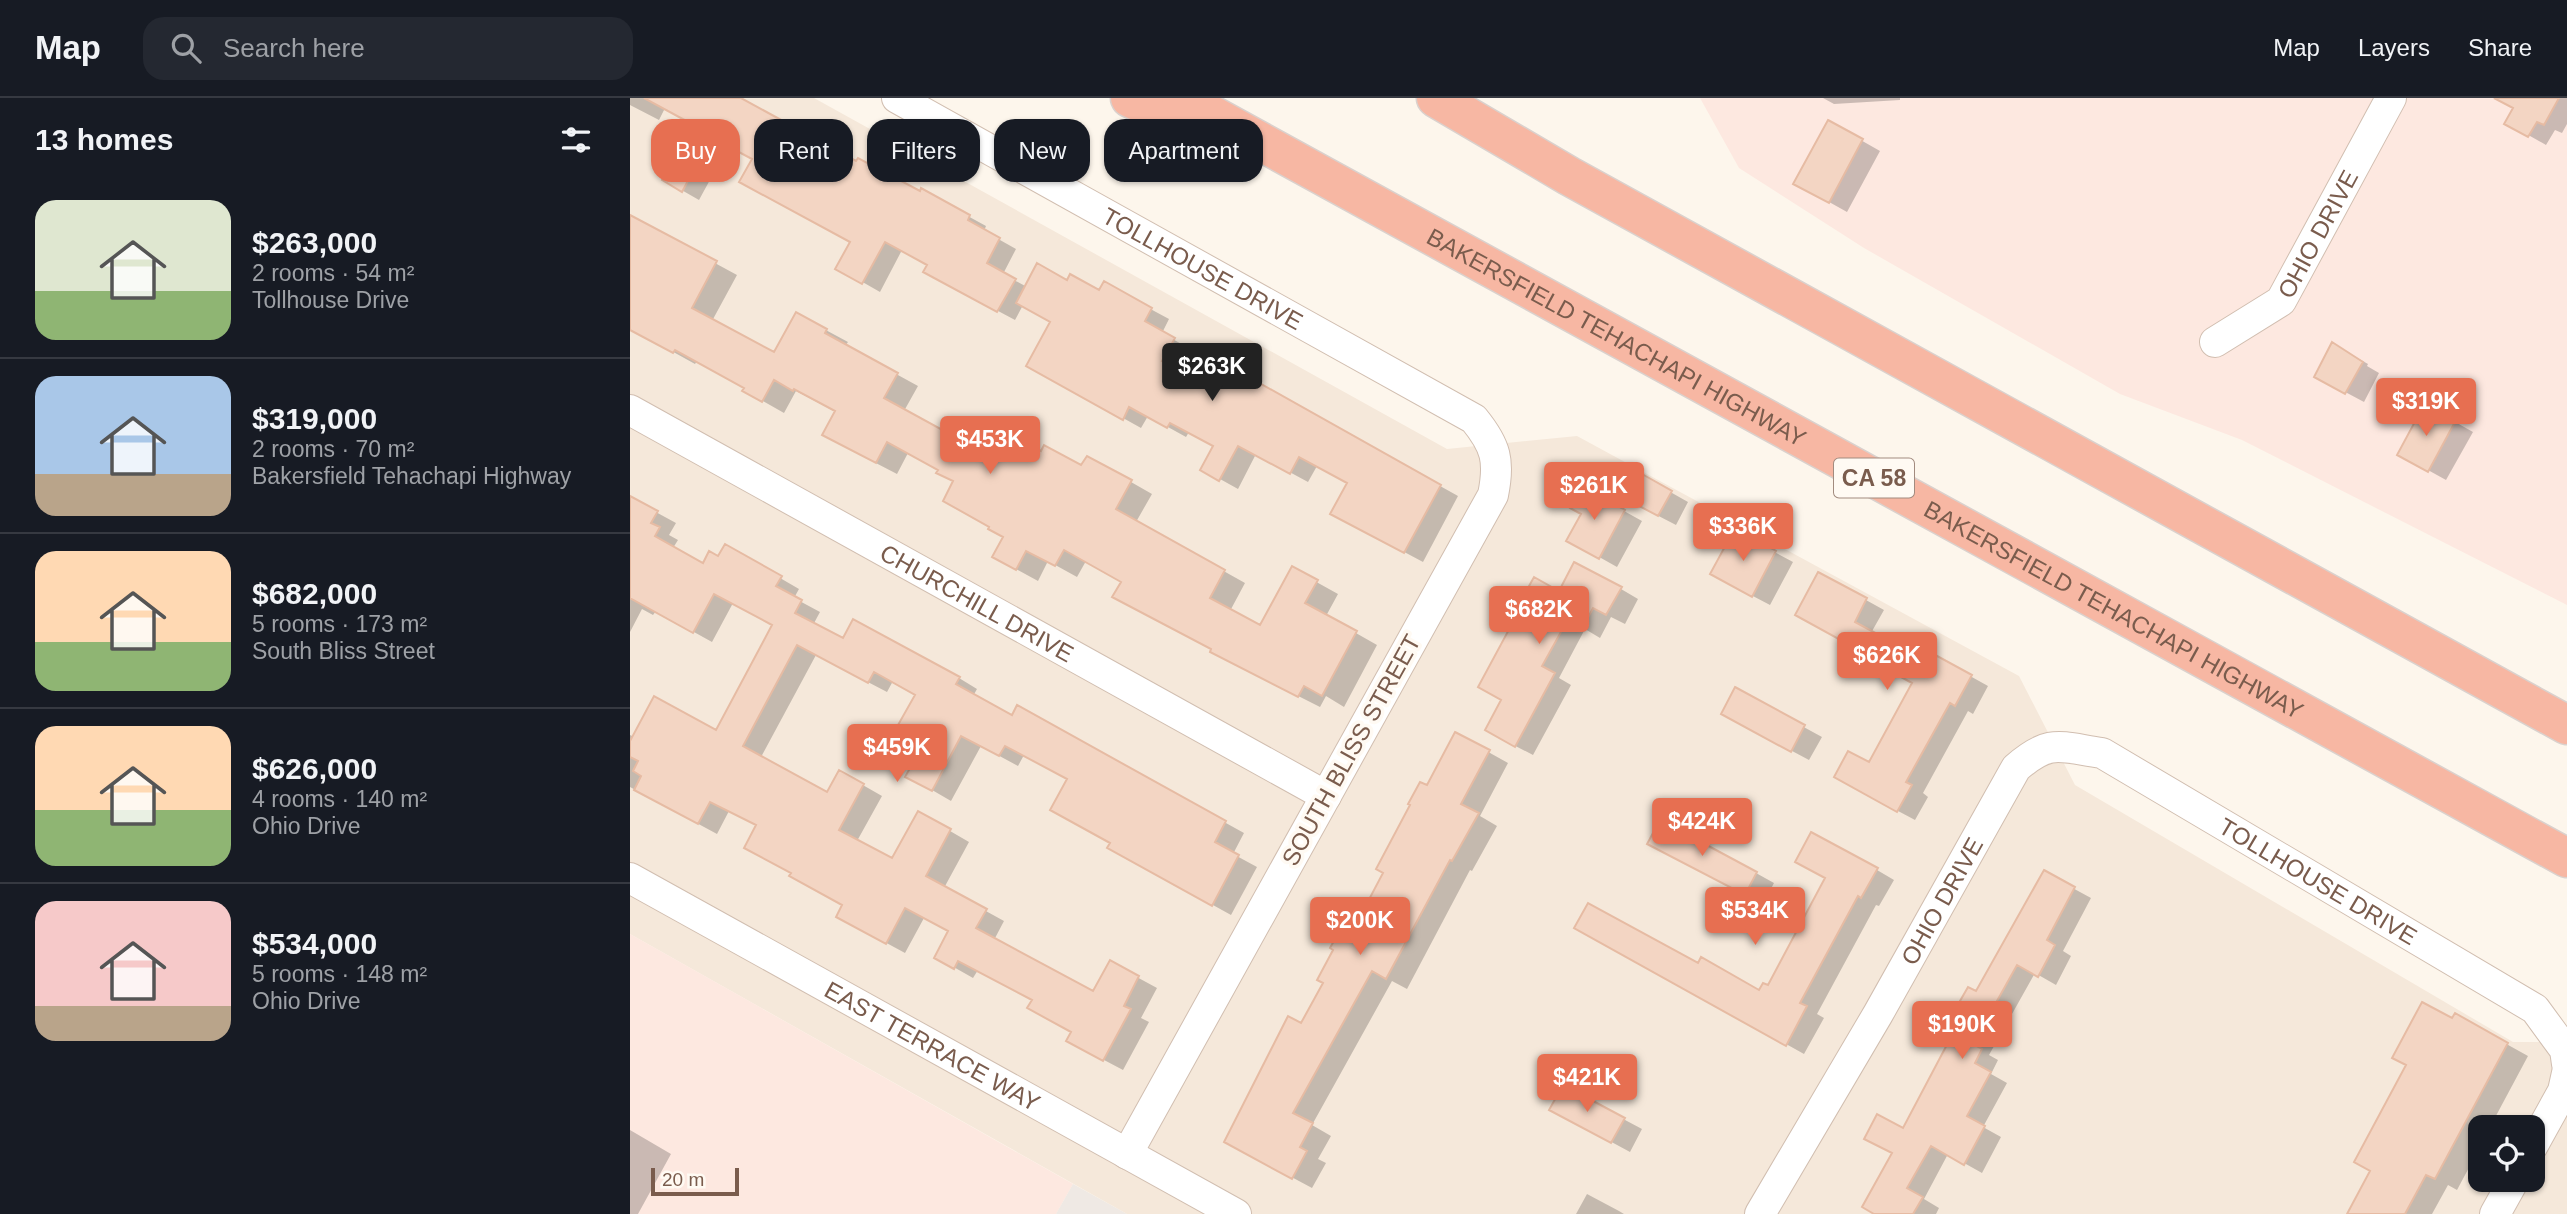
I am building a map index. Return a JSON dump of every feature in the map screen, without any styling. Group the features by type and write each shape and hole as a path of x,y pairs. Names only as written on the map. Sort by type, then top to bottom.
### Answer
{"highway":[{"path":"1130,98 1463,252"},
{"name":"BAKERSFIELD TEHACHAPI HIGHWAY","path":"1181,98 2567,858"},
{"path":"1436,98 1569,176 2567,725"},
{"path":"1485,98 1569,176"}],"street":[{"name":"TOLLHOUSE DRIVE","path":"897,98 1474,419 1488,437 1495,452"},
{"name":"OHIO DRIVE","path":"2215,342 2281,301 2391,98"},
{"name":"CHURCHILL DRIVE","path":"630,410 1326,796"},
{"name":"SOUTH BLISS STREET","path":"1127,1154 1493,495 1497,472 1495,452"},
{"name":"TOLLHOUSE DRIVE","path":"2051,746 2102,753 2535,1009 2566,1062"},
{"name":"OHIO DRIVE","path":"1760,1214 1878,1014 2016,768 2033,753 2051,746"},
{"name":"EAST TERRACE WAY","path":"630,878 1236,1214"},
{"path":"2545,1124 2563,1091 2566,1062"},
{"path":"2495,1214 2507,1192"}],"shaded area":[{"path":"630,98 814,98 852,119 754,119 754,182 853,182 853,120 867,127 867,182 965,182 1447,449 1577,436 2019,676 2075,785 2513,1042 2567,1042 2567,1214 1127,1214 630,934"},
{"path":"1700,98 2567,98 2567,605 2242,440 2120,394 1864,248 1739,168"},
{"path":"630,934 1073,1184 1056,1214 630,1214"},
{"path":"1073,1184 1127,1214 1056,1214"}],"building":[{"path":"644,98 741,98 779,119 754,119 754,182 853,182 853,159 856,161 858,158 867,163 867,182 903,182 920,191 921,188 970,215 968,220 1000,238 987,263 1016,279 997,312 923,272 927,265 885,242 862,284 835,269 850,242 739,182 752,159 740,153 740,119 683,119"},
{"path":"2494,98 2559,98 2544,125 2537,122 2528,137 2504,124 2513,108"},
{"path":"1828,120 1863,139 1829,203 1793,184"},
{"path":"665,182 687,182 682,192"},
{"path":"630,215 717,261 692,308 774,352 796,312 827,329 825,333 898,373 884,398 955,437 963,424 1019,454 1025,442 1041,451 1044,445 1081,465 1087,456 1132,480 1116,509 1225,570 1210,598 1260,625 1292,566 1318,580 1305,603 1357,631 1322,696 1304,686 1298,697 1112,597 1121,582 1064,550 1055,566 1026,551 1016,570 992,557 1003,537 943,501 953,481 936,473 938,470 887,442 876,463 822,435 835,411 774,380 762,402 742,391 744,388 675,350 673,353 630,330"},
{"path":"1037,263 1067,280 1070,274 1099,290 1104,281 1152,308 1145,321 1175,338 1162,361 1202,382 1215,358 1441,485 1404,553 1330,514 1347,483 1299,457 1290,474 1238,446 1219,481 1200,470 1213,446 1170,423 1167,428 1129,407 1123,420 1026,366 1050,322 1016,303"},
{"path":"2332,342 2363,362 2345,394 2314,377"},
{"path":"2425,403 2456,420 2428,472 2397,455"},
{"path":"1642,474 1672,491 1658,516 1628,500"},
{"path":"1582,486 1625,510 1599,559 1566,541 1581,514 1570,508"},
{"path":"630,496 658,511 651,523 660,527 655,536 703,563 709,551 718,556 725,544 782,576 776,586 802,600 795,613 843,638 853,619 960,677 956,684 1012,715 1017,705 1226,821 1215,842 1239,855 1212,906 1107,848 1110,843 1050,810 1067,779 1005,746 999,756 961,736 932,791 905,777 926,740 898,725 915,695 874,672 868,683 797,645 743,746 827,792 839,770 864,784 839,830 892,858 918,811 951,829 926,876 987,909 976,928 1093,991 1110,960 1139,976 1124,1006 1131,1009 1103,1061 1066,1041 1071,1032 1027,1008 1032,1000 958,961 954,969 934,958 948,931 905,908 886,944 836,917 842,905 744,848 756,825 710,802 698,824 634,790 641,776 633,771 638,761 630,757 630,741 654,696 716,730 772,625 714,594 693,633 630,598"},
{"path":"1735,528 1776,551 1752,597 1710,574"},
{"path":"1574,562 1622,587 1606,615 1593,608 1582,629 1567,621 1542,666 1555,673 1515,747 1485,730 1501,700 1478,687 1526,598 1523,597 1534,577 1559,591"},
{"path":"1818,572 1867,598 1855,622 1903,648 1908,640 1972,675 1955,706 1950,703 1906,782 1912,785 1897,812 1834,777 1848,751 1869,762 1912,683 1795,615"},
{"path":"1735,687 1805,725 1791,752 1721,714"},
{"path":"1455,732 1490,750 1461,804 1479,813 1452,861 1450,860 1386,979 1372,971 1293,1113 1313,1123 1300,1147 1307,1151 1292,1179 1224,1142 1288,1016 1301,1023 1323,983 1317,980 1333,950 1330,948 1344,923 1354,928 1383,873 1376,869 1410,805 1408,804 1420,782 1427,785"},
{"path":"1660,820 1757,872 1745,895 1647,844"},
{"path":"1811,832 1878,868 1861,898 1858,896 1800,1003 1807,1006 1786,1046 1574,928 1588,903 1698,963 1701,957 1759,990 1763,983 1768,985 1825,878 1795,862"},
{"path":"2044,870 2075,887 2047,940 2055,945 2038,977 2017,965 1973,1044 1982,1049 1975,1063 1991,1072 1967,1116 1985,1126 1964,1165 1931,1146 1907,1188 1923,1197 1913,1214 1874,1214 1862,1207 1892,1153 1864,1139 1877,1114 1903,1128 1960,1020 1952,1015 1968,987 1976,991"},
{"path":"2422,1002 2452,1018 2455,1013 2508,1043 2435,1179 2426,1175 2405,1214 2347,1214 2370,1171 2354,1162 2406,1065 2392,1058"},
{"path":"1563,1085 1625,1118 1611,1143 1549,1110"}]}
